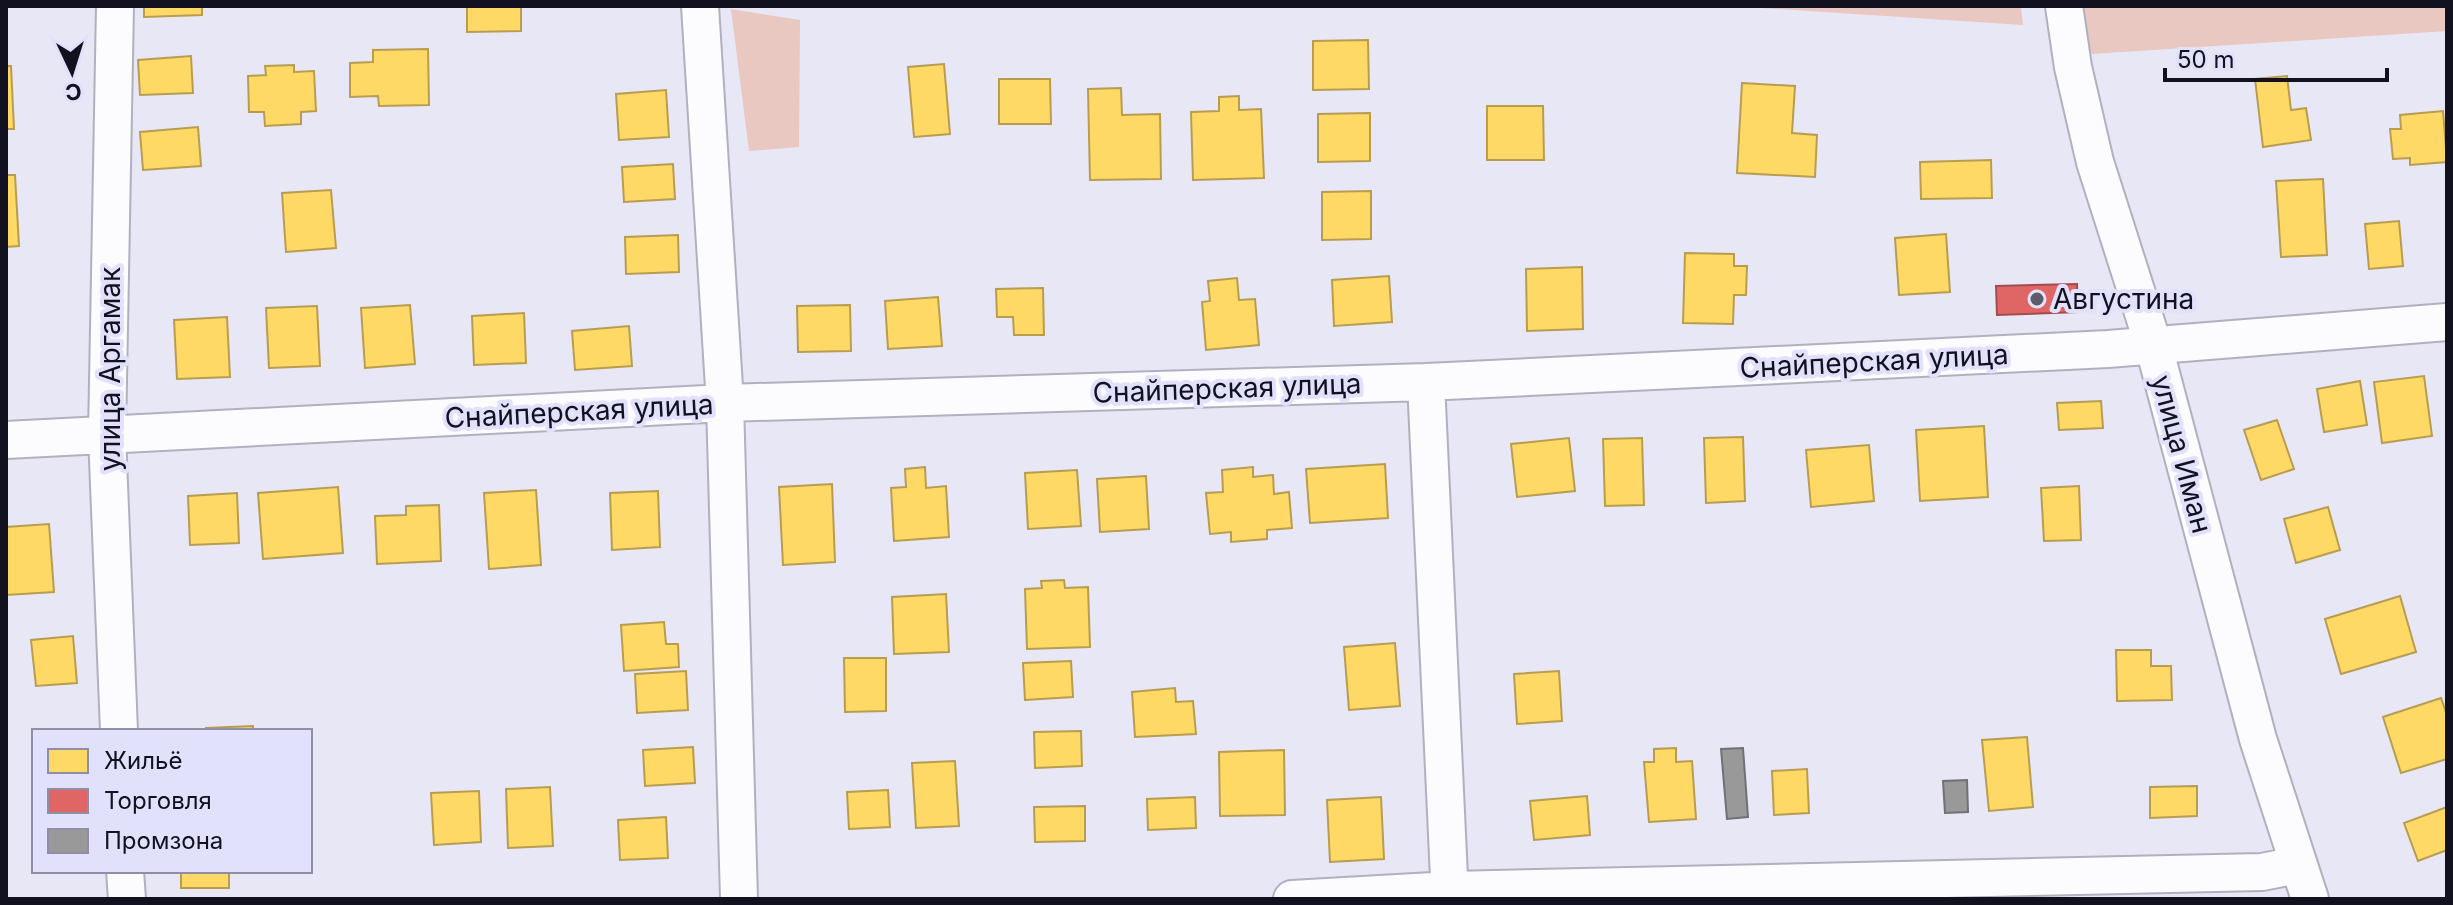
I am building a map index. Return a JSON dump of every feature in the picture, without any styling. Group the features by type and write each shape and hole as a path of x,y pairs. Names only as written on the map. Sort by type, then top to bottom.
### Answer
{"street":[{"name":"улица Аргамак","path":"115,6 107,435 119,729"},
{"path":"700,6 725,403 739,899"},
{"name":"улица Иман","path":"2064,6 2073,67 2095,162 2154,347 2258,739 2310,899"},
{"name":"Снайперская улица","path":"6,440 725,403 1426,382 2154,347 2447,322"},
{"path":"1426,382 1450,894"},
{"path":"1292,899 2262,872 2297,865"},
{"path":"125,873 127,899"}],"shaded area":[{"path":"1732,6 2021,6 2023,25"},
{"path":"2072,6 2447,6 2447,31 2092,54"},
{"path":"731,9 800,20 799,147 749,151"}],"building: Жильё":[{"path":"144,6 202,6 202,15 144,17"},
{"path":"467,6 521,6 521,31 467,32"},
{"path":"1368,40 1369,89 1313,90 1313,41"},
{"path":"428,49 429,105 379,106 378,96 350,97 350,63 373,62 373,50"},
{"path":"191,56 193,93 140,95 138,60"},
{"path":"944,64 950,134 914,137 908,67"},
{"path":"294,65 294,72 314,71 316,111 301,112 301,124 265,126 264,112 249,112 248,76 266,75 265,66"},
{"path":"6,66 11,66 14,129 6,129"},
{"path":"2287,76 2291,110 2306,108 2311,140 2263,147 2255,79"},
{"path":"999,79 1050,79 1051,124 999,124"},
{"path":"1742,83 1795,86 1792,133 1817,135 1815,177 1737,173"},
{"path":"1121,88 1122,115 1160,114 1161,179 1090,180 1088,89"},
{"path":"666,90 669,137 619,140 616,94"},
{"path":"1239,96 1239,110 1261,109 1264,178 1193,180 1191,112 1219,111 1219,97"},
{"path":"1487,106 1543,106 1544,160 1487,160"},
{"path":"2443,111 2447,162 2410,165 2410,158 2393,159 2390,129 2401,129 2400,115"},
{"path":"1370,113 1370,161 1318,162 1318,114"},
{"path":"198,127 201,166 143,170 140,132"},
{"path":"1991,160 1992,198 1921,199 1920,162"},
{"path":"673,164 675,199 624,202 622,167"},
{"path":"6,175 15,175 19,246 6,247"},
{"path":"2323,179 2327,255 2281,257 2276,181"},
{"path":"331,190 336,248 286,252 282,193"},
{"path":"1371,191 1371,239 1322,240 1322,192"},
{"path":"2399,221 2403,266 2369,269 2365,224"},
{"path":"1946,234 1950,292 1899,295 1895,238"},
{"path":"678,235 679,272 626,274 625,237"},
{"path":"1685,253 1734,254 1734,266 1747,266 1746,295 1734,295 1733,324 1683,323"},
{"path":"1582,267 1583,329 1527,331 1526,269"},
{"path":"1389,276 1392,322 1334,326 1332,280"},
{"path":"1237,278 1239,300 1255,299 1259,345 1206,350 1202,302 1210,301 1208,281"},
{"path":"1043,288 1044,335 1014,335 1013,317 997,317 996,289"},
{"path":"938,297 942,346 888,349 885,301"},
{"path":"410,305 415,364 365,368 361,308"},
{"path":"850,305 851,351 798,352 797,306"},
{"path":"317,306 320,366 269,368 266,308"},
{"path":"524,313 526,363 474,365 472,316"},
{"path":"227,317 230,377 177,379 174,320"},
{"path":"629,326 632,366 575,370 572,331"},
{"path":"2424,376 2432,436 2382,443 2374,382"},
{"path":"2360,381 2367,425 2324,432 2317,389"},
{"path":"2101,401 2103,428 2059,430 2057,403"},
{"path":"2277,420 2294,469 2261,480 2244,430"},
{"path":"1984,426 1988,497 1920,501 1916,430"},
{"path":"1743,437 1745,501 1706,503 1704,438"},
{"path":"1569,438 1575,491 1517,497 1511,444"},
{"path":"1642,438 1644,505 1605,506 1603,439"},
{"path":"1869,445 1874,501 1811,507 1806,450"},
{"path":"1385,464 1388,518 1310,523 1306,469"},
{"path":"925,467 926,488 946,486 949,537 894,541 891,488 906,487 905,469"},
{"path":"1253,467 1253,477 1273,475 1274,494 1289,492 1292,528 1267,530 1267,539 1231,542 1231,532 1210,534 1206,493 1223,492 1222,470"},
{"path":"1077,470 1081,526 1028,529 1025,473"},
{"path":"1146,476 1149,529 1100,532 1097,479"},
{"path":"832,484 835,562 783,565 779,487"},
{"path":"2079,486 2081,540 2044,541 2041,488"},
{"path":"338,487 343,553 263,559 258,493"},
{"path":"536,490 541,565 489,569 484,493"},
{"path":"658,491 660,547 612,550 610,493"},
{"path":"237,493 239,543 190,545 188,496"},
{"path":"439,505 441,561 377,564 375,516 406,515 406,506"},
{"path":"2328,507 2340,550 2296,563 2284,519"},
{"path":"49,524 54,592 6,595 6,527"},
{"path":"1064,580 1065,588 1088,587 1090,647 1027,649 1025,589 1042,588 1041,581"},
{"path":"946,594 949,652 894,654 892,597"},
{"path":"2400,596 2416,652 2341,674 2325,619"},
{"path":"664,622 666,644 678,644 679,667 624,671 621,625"},
{"path":"73,636 77,683 36,686 31,640"},
{"path":"1395,643 1400,706 1349,710 1344,647"},
{"path":"2116,650 2151,650 2151,666 2171,666 2172,700 2117,701"},
{"path":"844,658 886,658 886,711 845,712"},
{"path":"1071,661 1073,697 1025,700 1023,663"},
{"path":"686,671 688,710 637,713 635,674"},
{"path":"1559,671 1562,721 1517,724 1514,674"},
{"path":"1175,688 1176,702 1193,701 1196,734 1135,737 1132,692"},
{"path":"2441,698 2447,715 2447,759 2401,773 2383,717"},
{"path":"253,726 253,729 206,728"},
{"path":"1081,731 1082,766 1035,768 1034,732"},
{"path":"2027,737 2033,807 1989,811 1982,740"},
{"path":"693,747 695,783 645,786 643,750"},
{"path":"1676,748 1676,762 1692,761 1696,819 1649,822 1644,762 1654,762 1654,749"},
{"path":"1284,750 1285,815 1220,816 1219,752"},
{"path":"955,761 959,826 916,828 912,763"},
{"path":"1807,769 1809,813 1774,815 1772,771"},
{"path":"2197,786 2197,816 2150,818 2150,787"},
{"path":"550,787 553,846 508,848 506,789"},
{"path":"888,790 890,827 849,829 847,792"},
{"path":"479,791 481,842 434,845 431,793"},
{"path":"1587,796 1590,835 1534,840 1530,801"},
{"path":"1195,797 1196,828 1148,830 1147,799"},
{"path":"1381,797 1384,859 1330,862 1327,800"},
{"path":"1085,806 1085,841 1035,842 1034,807"},
{"path":"2447,807 2447,850 2418,861 2404,823"},
{"path":"666,817 668,858 620,860 618,820"},
{"path":"181,873 229,873 229,888 181,888"}],"building: Торговля":[{"path":"2077,284 2078,312 1997,315 1996,286"}],"building: Промзона":[{"path":"1743,748 1748,817 1727,819 1721,749"},
{"path":"1967,780 1968,812 1945,813 1943,781"}],"place":[{"name":"Августина","path":"2037,299"}]}
